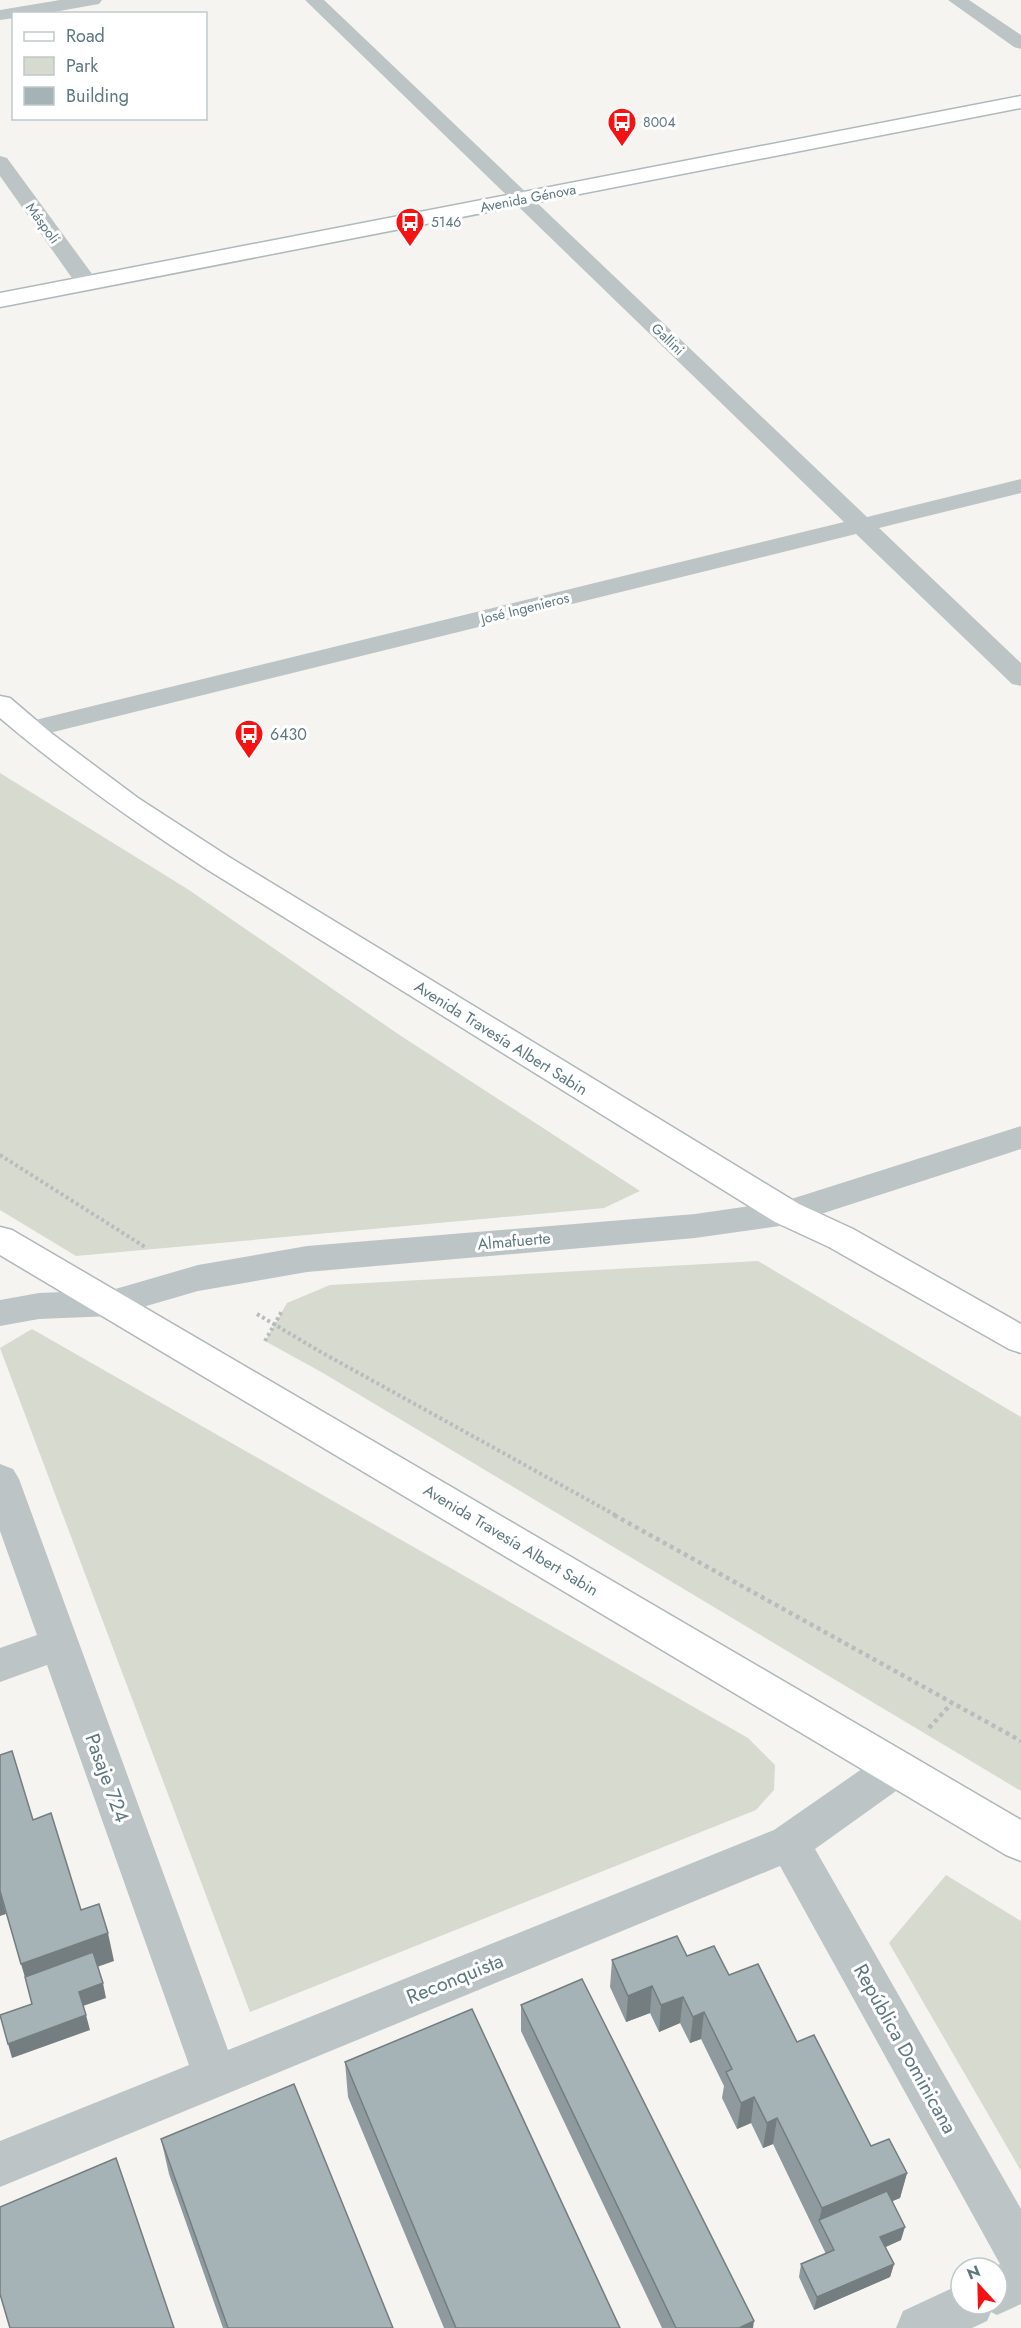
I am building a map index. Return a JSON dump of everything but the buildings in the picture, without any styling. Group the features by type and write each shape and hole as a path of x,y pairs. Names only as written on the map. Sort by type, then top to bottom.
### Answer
{"main road":[{"name":"Avenida Génova","path":"0,300 1021,102"},
{"name":"Avenida Travesía Albert Sabin","path":"0,704 29,729 138,812 308,919 787,1214 841,1238 1021,1340"},
{"name":"Avenida Travesía Albert Sabin","path":"0,1239 112,1303 1021,1842"}],"street":[{"path":"19,12 93,0"},
{"name":"Gallini","path":"314,0 1021,678"},
{"path":"957,0 1021,43"},
{"name":"Máspoli","path":"0,162 87,283"},
{"name":"José Ingenieros","path":"29,729 1021,486"},
{"name":"Almafuerte","path":"0,1312 39,1306 112,1303 198,1278 307,1259 695,1226 787,1214 1021,1137"},
{"name":"Pasaje 724","path":"0,1479 215,2076"},
{"path":"0,1665 59,1644"},
{"name":"Reconquista","path":"0,2164 789,1843 896,1768"},
{"name":"República Dominicana","path":"789,1843 1021,2254"},
{"path":"920,2328 949,2314"}],"path":[{"path":"0,1155 150,1250"},
{"path":"274,1324 920,1687 1021,1741"}],"green space":[{"path":"0,773 189,890 398,1034 640,1191 604,1208 76,1256 0,1210"},
{"path":"758,1261 1021,1417 1021,1791 323,1373 265,1341 287,1303 330,1285"},
{"path":"32,1329 748,1738 775,1765 774,1790 756,1810 250,2012 0,1348"},
{"path":"946,1875 1021,1921 1021,2171 889,1943"}],"place":[{"name":"8004","path":"622,148"},
{"name":"5146","path":"410,248"},
{"name":"6430","path":"249,760"}]}
